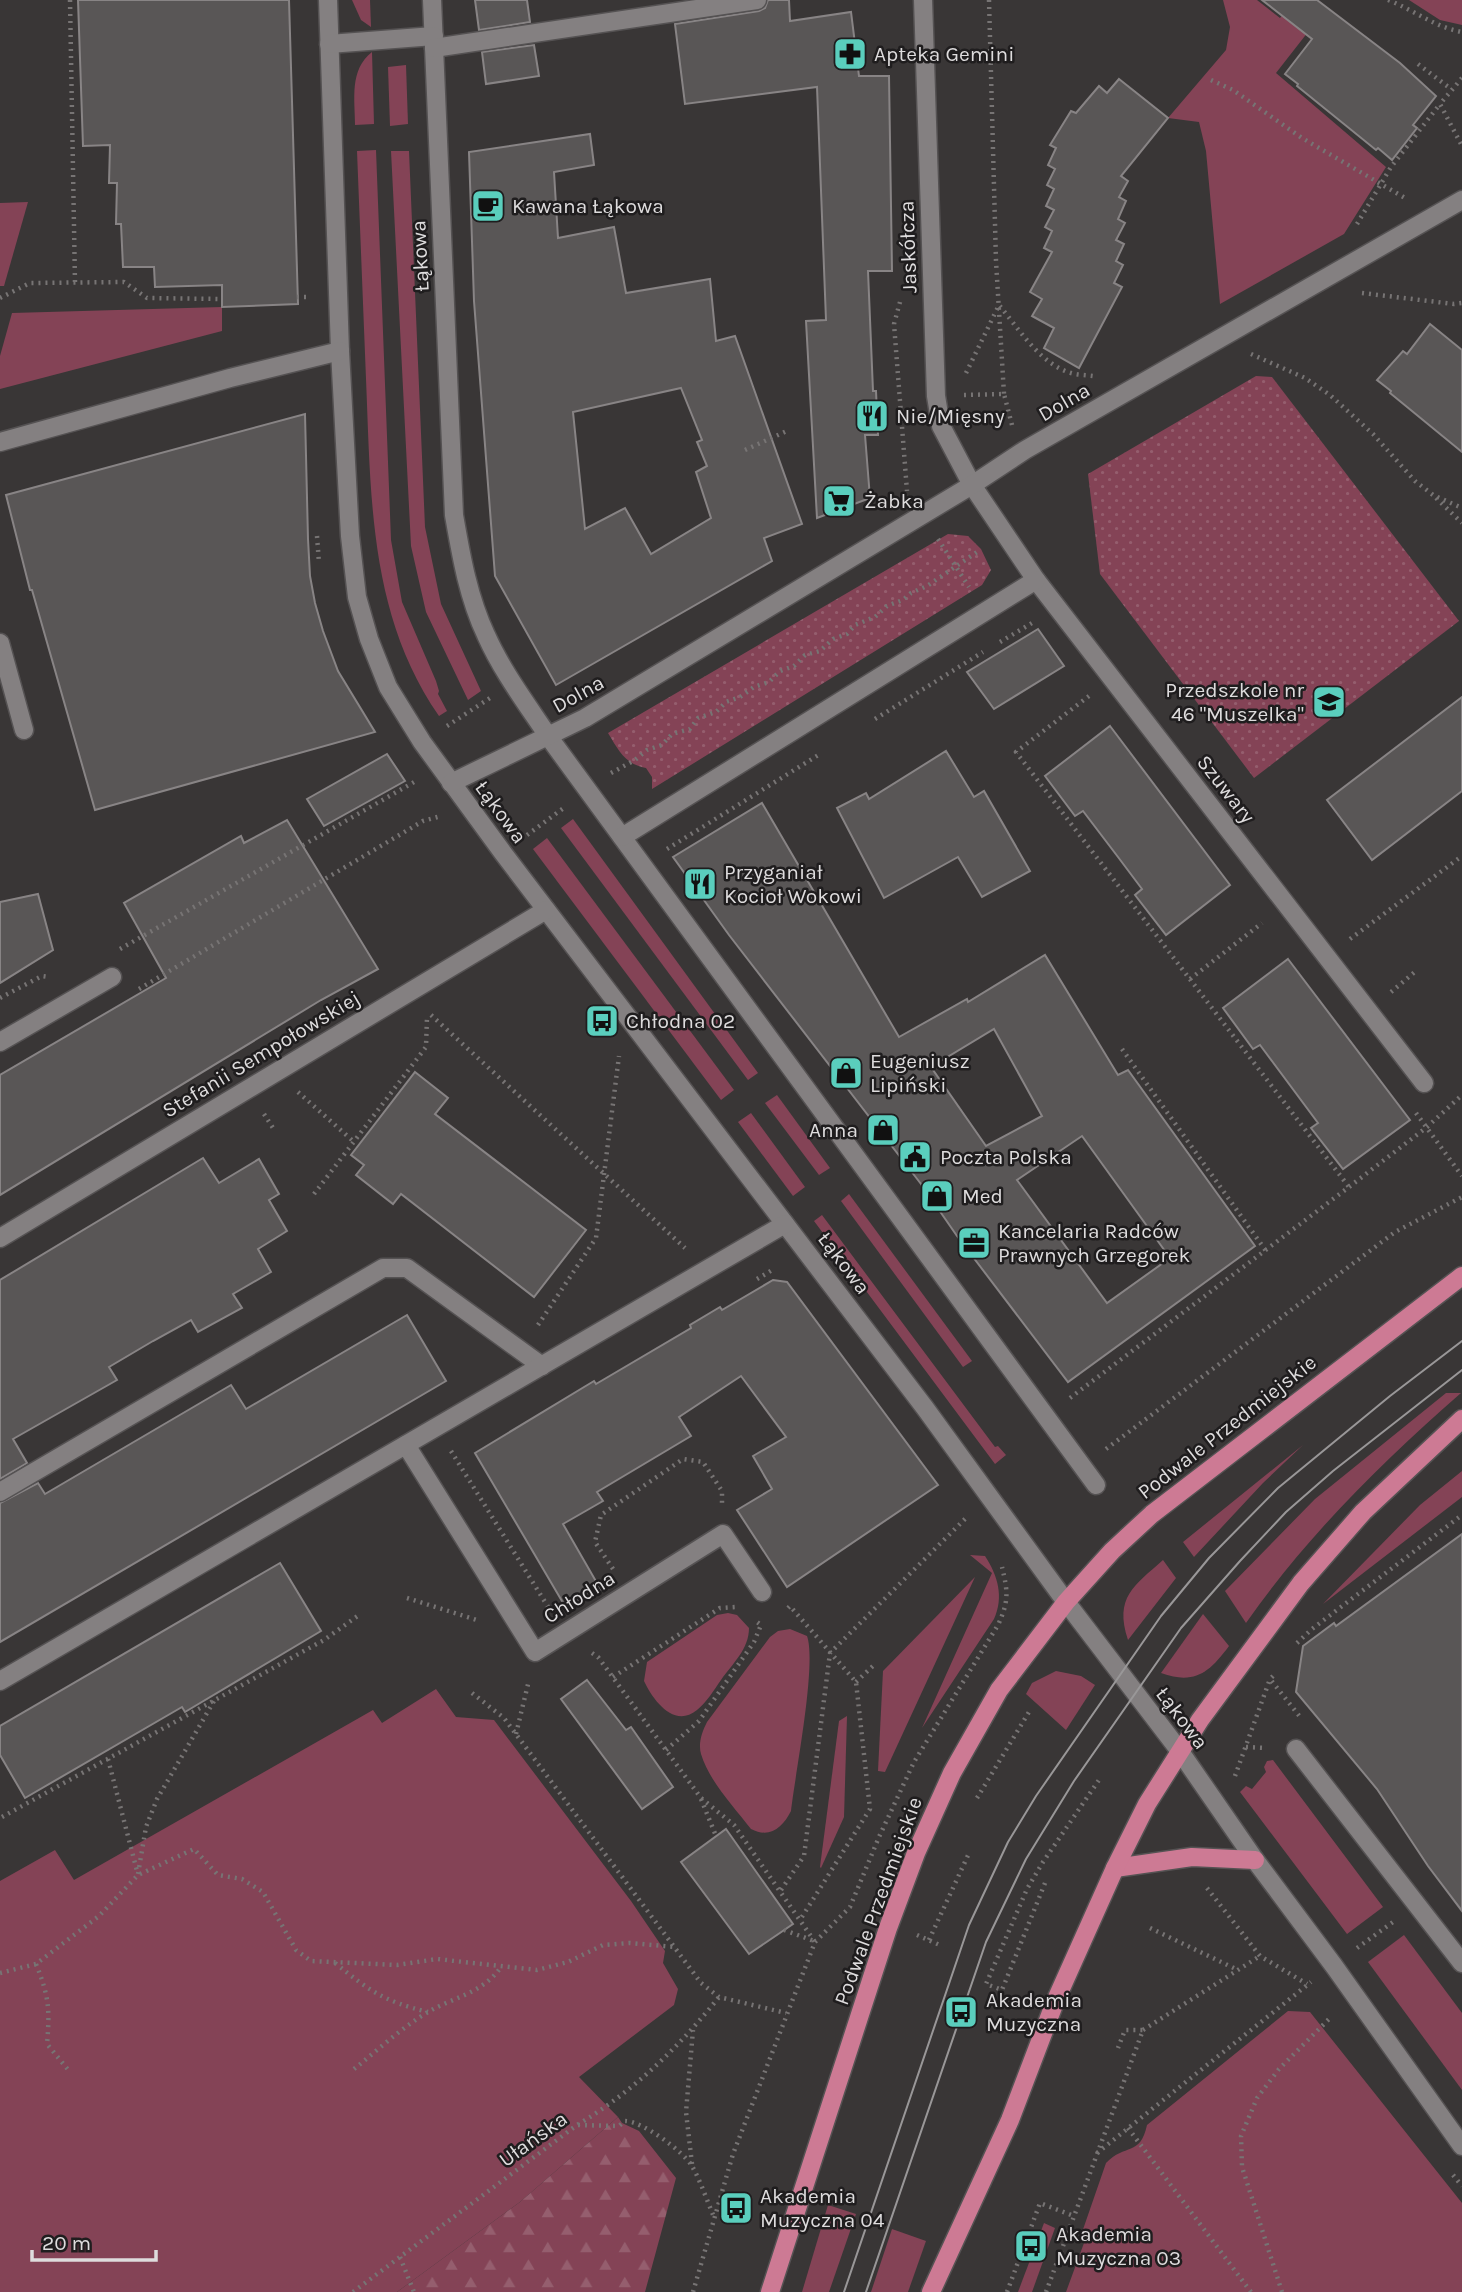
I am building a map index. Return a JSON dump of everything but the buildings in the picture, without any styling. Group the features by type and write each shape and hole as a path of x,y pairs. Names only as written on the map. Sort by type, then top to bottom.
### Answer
{"main road":[{"name":"Podwale Przedmiejskie","path":"770,2292 888,1928 916,1853 952,1773 999,1690 1066,1602 1112,1551 1173,1497 1462,1276"},
{"path":"931,2292 1010,2120 1055,2002 1115,1868 1147,1804 1179,1750 1250,1649 1301,1583 1363,1512 1462,1419"},
{"path":"1115,1868 1192,1857 1255,1860"}],"street":[{"name":"Łąkowa","path":"328,0 349,536 357,597 369,639 388,687 451,783 503,853 925,1408 1066,1602 1179,1750 1255,1860 1462,2146"},
{"name":"Łąkowa","path":"432,0 454,515 465,576 485,634 512,684 548,736 1096,1485"},
{"path":"329,44 434,42 757,0"},
{"name":"Jaskółcza","path":"923,0 936,396 941,426 972,485"},
{"name":"Dolna","path":"451,783 585,718 1048,437 1462,200"},
{"path":"0,442 230,378 340,351"},
{"name":"Szuwary","path":"972,485 1036,580 1424,1083"},
{"path":"622,837 1036,580"},
{"path":"0,643 24,730"},
{"name":"Stefanii Sempołowskiej","path":"0,1238 546,910"},
{"path":"0,1042 112,977"},
{"path":"0,1681 785,1224"},
{"path":"0,1492 383,1268 407,1268 542,1366"},
{"name":"Chłodna","path":"405,1445 536,1651 723,1534 762,1592"},
{"path":"1297,1749 1462,1964"}],"path":[{"path":"70,0 75,283"},
{"path":"989,0 1004,394"},
{"path":"1388,0 1407,7 1424,19 1449,30 1462,32"},
{"path":"1418,64 1451,89"},
{"path":"1355,227 1391,167 1462,78"},
{"path":"1210,79 1233,90 1302,138 1412,202"},
{"path":"1440,104 1462,146"},
{"path":"0,298 30,283 124,282 147,298 222,299"},
{"path":"307,284 307,308"},
{"path":"1363,286 1353,291 1433,302 1462,303"},
{"path":"896,498 908,491 894,324 903,292"},
{"path":"298,297 307,297"},
{"path":"999,305 1032,345 1052,363 1070,373 1098,377"},
{"path":"961,384 999,305"},
{"path":"1258,345 1247,352 1305,378 1330,395 1373,434 1415,481 1462,523"},
{"path":"745,450 789,430"},
{"path":"1433,495 1462,508"},
{"path":"317,533 320,569"},
{"path":"503,853 588,790 648,750 662,744 672,734 690,729 698,718 716,712 726,702 769,682 780,671 794,666 805,655 820,651 833,639 847,634 855,625 875,617 887,606 927,586 1005,533"},
{"path":"865,725 1058,608"},
{"path":"1096,691 1016,752 1349,1187"},
{"path":"438,731 497,694"},
{"path":"667,858 667,849 830,747"},
{"path":"411,775 422,788"},
{"path":"112,953 416,781"},
{"path":"435,805 450,826"},
{"path":"128,996 423,821 442,816"},
{"path":"1327,957 1462,856"},
{"path":"1190,979 1269,919"},
{"path":"0,998 42,976 55,978"},
{"path":"314,1194 426,1047 427,1012 690,1252"},
{"path":"611,1045 628,1067"},
{"path":"1122,1049 1266,1251"},
{"path":"535,1329 596,1238 619,1056"},
{"path":"298,1092 353,1141"},
{"path":"1074,1407 1068,1399 1427,1127 1462,1095"},
{"path":"263,1112 273,1128"},
{"path":"1427,1127 1462,1176"},
{"path":"1099,1441 1105,1450 1395,1232 1462,1198"},
{"path":"436,1427 565,1633"},
{"path":"629,1592 595,1542 601,1515 683,1459 704,1462 722,1490 722,1508"},
{"path":"1290,1650 1312,1629 1462,1515"},
{"path":"781,1890 804,1856 830,1653 968,1516 974,1525"},
{"path":"693,2292 733,2154 815,1942 850,1908 914,1762 998,1625 1005,1609 1008,1593 1002,1566 997,1559"},
{"path":"407,1598 525,1635"},
{"path":"613,1677 720,1608 734,1606 741,1611"},
{"path":"780,1612 790,1606 856,1682 870,1809 800,1920"},
{"path":"2,1818 324,1640 359,1615"},
{"path":"749,1615 761,1625"},
{"path":"666,1750 699,1721 754,1642 761,1625 771,1619"},
{"path":"516,1734 536,1651"},
{"path":"598,1657 701,1798 716,1836"},
{"path":"856,1682 876,1663"},
{"path":"1235,1777 1270,1679 1277,1670"},
{"path":"1270,1679 1307,1726"},
{"path":"472,1693 504,1718 701,1983 719,1997 786,2013"},
{"path":"138,1875 146,1827 157,1799 215,1700"},
{"path":"976,1800 1029,1712"},
{"path":"108,1759 138,1875"},
{"path":"1045,1883 1002,1990 986,1984 1027,1889 1101,1777"},
{"path":"701,1798 734,1825 815,1942"},
{"path":"0,1973 36,1964 99,1916 138,1875 194,1849 218,1875 242,1879 263,1892 296,1950 311,1961 397,1965 437,1959 537,1970 568,1962 603,1945 630,1943 675,1947"},
{"path":"929,1940 970,1851"},
{"path":"1118,2048 1125,2030 1143,2030 1259,1956 1204,1883"},
{"path":"1097,2153 1334,1966 1418,1904"},
{"path":"920,1923 915,1934 942,1946"},
{"path":"1150,1928 1238,1970"},
{"path":"784,1930 815,1942"},
{"path":"334,1961 373,1993 398,2005 429,2012"},
{"path":"36,1964 47,1991 50,2014 47,2044 71,2072"},
{"path":"354,2069 429,2012 473,1993 494,1977 501,1967"},
{"name":"Ułańska","path":"352,2292 577,2125 609,2106 661,2062 719,1997"},
{"path":"1281,2289 1241,2167 1241,2136 1257,2098 1279,2069 1332,2016"},
{"path":"693,2029 687,2078 692,2165 715,2217"},
{"path":"1046,2292 1143,2030"},
{"path":"577,2125 619,2126 625,2121 631,2121 652,2132 692,2165"},
{"path":"1128,2128 1251,2292"},
{"path":"1007,2292 1040,2203 1074,2216"},
{"path":"400,2257 414,2292"}],"green space":[{"path":"352,0 370,0 371,27 361,20"},
{"path":"1223,0 1257,0 1280,18 1284,13 1308,32 1276,73 1386,167 1344,234 1220,304 1206,151 1199,122 1168,118 1226,50 1230,27"},
{"path":"1409,0 1462,0 1462,25 1440,20"},
{"path":"372,52 374,124 355,125 354,95 357,76 365,59"},
{"path":"406,65 408,124 390,126 388,67"},
{"path":"376,150 391,540 402,602 447,711 439,716 416,677 399,637 386,596 373,511 357,151"},
{"path":"391,151 409,151 425,527 441,604 481,691 468,700 426,612 411,546"},
{"path":"28,202 4,286 0,286 0,203"},
{"path":"222,307 222,331 0,389 0,356 12,313"},
{"name":"Przedszkole nr 46 \"Muszelka\"","path":"1256,376 1272,377 1459,621 1254,778 1100,574 1088,474"},
{"path":"948,534 968,536 981,549 991,570 982,585 652,789 652,777 646,768 623,756 608,733"},
{"path":"573,819 758,1073 748,1080 561,828"},
{"path":"547,838 734,1090 721,1100 533,849"},
{"path":"777,1095 830,1168 819,1175 765,1103"},
{"path":"751,1113 805,1187 793,1196 738,1122"},
{"path":"849,1194 972,1361 963,1367 841,1201"},
{"path":"822,1215 995,1447 998,1446 1006,1455 995,1464 814,1221"},
{"path":"1446,1393 1461,1393 1346,1502 1294,1560 1246,1623 1225,1591 1315,1499"},
{"path":"1303,1445 1263,1483 1194,1557 1183,1542"},
{"path":"1462,1471 1462,1497 1323,1604 1420,1505"},
{"path":"970,1555 985,1556 993,1571 999,1595 997,1611 922,1728 992,1573"},
{"path":"1163,1560 1176,1578 1128,1640 1123,1613 1125,1603 1135,1585"},
{"path":"975,1577 885,1772 878,1771 883,1671"},
{"path":"1203,1614 1229,1646 1215,1663 1200,1674 1183,1678 1161,1673"},
{"path":"717,1615 737,1615 749,1628 746,1643 735,1662 697,1710 680,1716 665,1710 644,1681 647,1662"},
{"path":"790,1629 807,1636 809,1670 804,1721 791,1811 780,1826 764,1833 751,1829 716,1784 701,1754 700,1742 707,1722 770,1637 778,1631"},
{"path":"1056,1671 1081,1676 1095,1685 1066,1730 1026,1694 1032,1683"},
{"path":"436,1689 456,1717 494,1720 631,1901 665,1951 663,1963 678,1989 674,2005 579,2077 618,2117 520,2202 397,2292 0,2292 0,1881 55,1850 74,1880 373,1710 382,1723"},
{"path":"847,1716 844,1817 821,1868 839,1721"},
{"path":"1273,1760 1383,1907 1347,1934 1240,1792 1246,1786 1252,1789 1266,1772 1264,1767 1267,1761"},
{"path":"1404,1935 1462,2013 1462,2090 1368,1962"},
{"path":"1288,2011 1310,2012 1462,2203 1462,2292 1066,2292 1084,2243 1079,2241 1106,2163 1119,2153 1136,2146 1147,2125"},
{"path":"618,2117 622,2123 639,2131 676,2178 645,2292 397,2292 520,2202"},
{"path":"828,2205 856,2214 829,2292 802,2292"},
{"path":"1044,2223 1055,2228 1032,2292 1018,2292"},
{"path":"892,2229 926,2241 908,2292 871,2292"}],"tram line":[{"path":"844,2292 969,1925 1008,1842 1036,1796 1161,1616 1209,1558 1278,1488 1462,1341"},
{"path":"866,2292 986,1942 1026,1859 1074,1781 1181,1628 1286,1512 1333,1471 1462,1370"}],"place":[{"name":"Apteka Gemini","path":"850,54"},
{"name":"Kawana Łąkowa","path":"488,206"},
{"name":"Nie/Mięsny","path":"872,416"},
{"name":"Żabka","path":"839,501"},
{"name":"Przedszkole nr 46 \"Muszelka\"","path":"1329,702"},
{"name":"Przyganiał Kocioł Wokowi","path":"700,884"},
{"name":"Chłodna 02","path":"602,1021"},
{"name":"Eugeniusz Lipiński","path":"846,1073"},
{"name":"Anna","path":"883,1130"},
{"name":"Poczta Polska","path":"915,1157"},
{"name":"Med","path":"937,1196"},
{"name":"Kancelaria Radców Prawnych Grzegorek","path":"974,1243"},
{"name":"Akademia Muzyczna","path":"961,2012"},
{"name":"Akademia Muzyczna 04","path":"736,2208"},
{"name":"Akademia Muzyczna 03","path":"1031,2246"}]}
